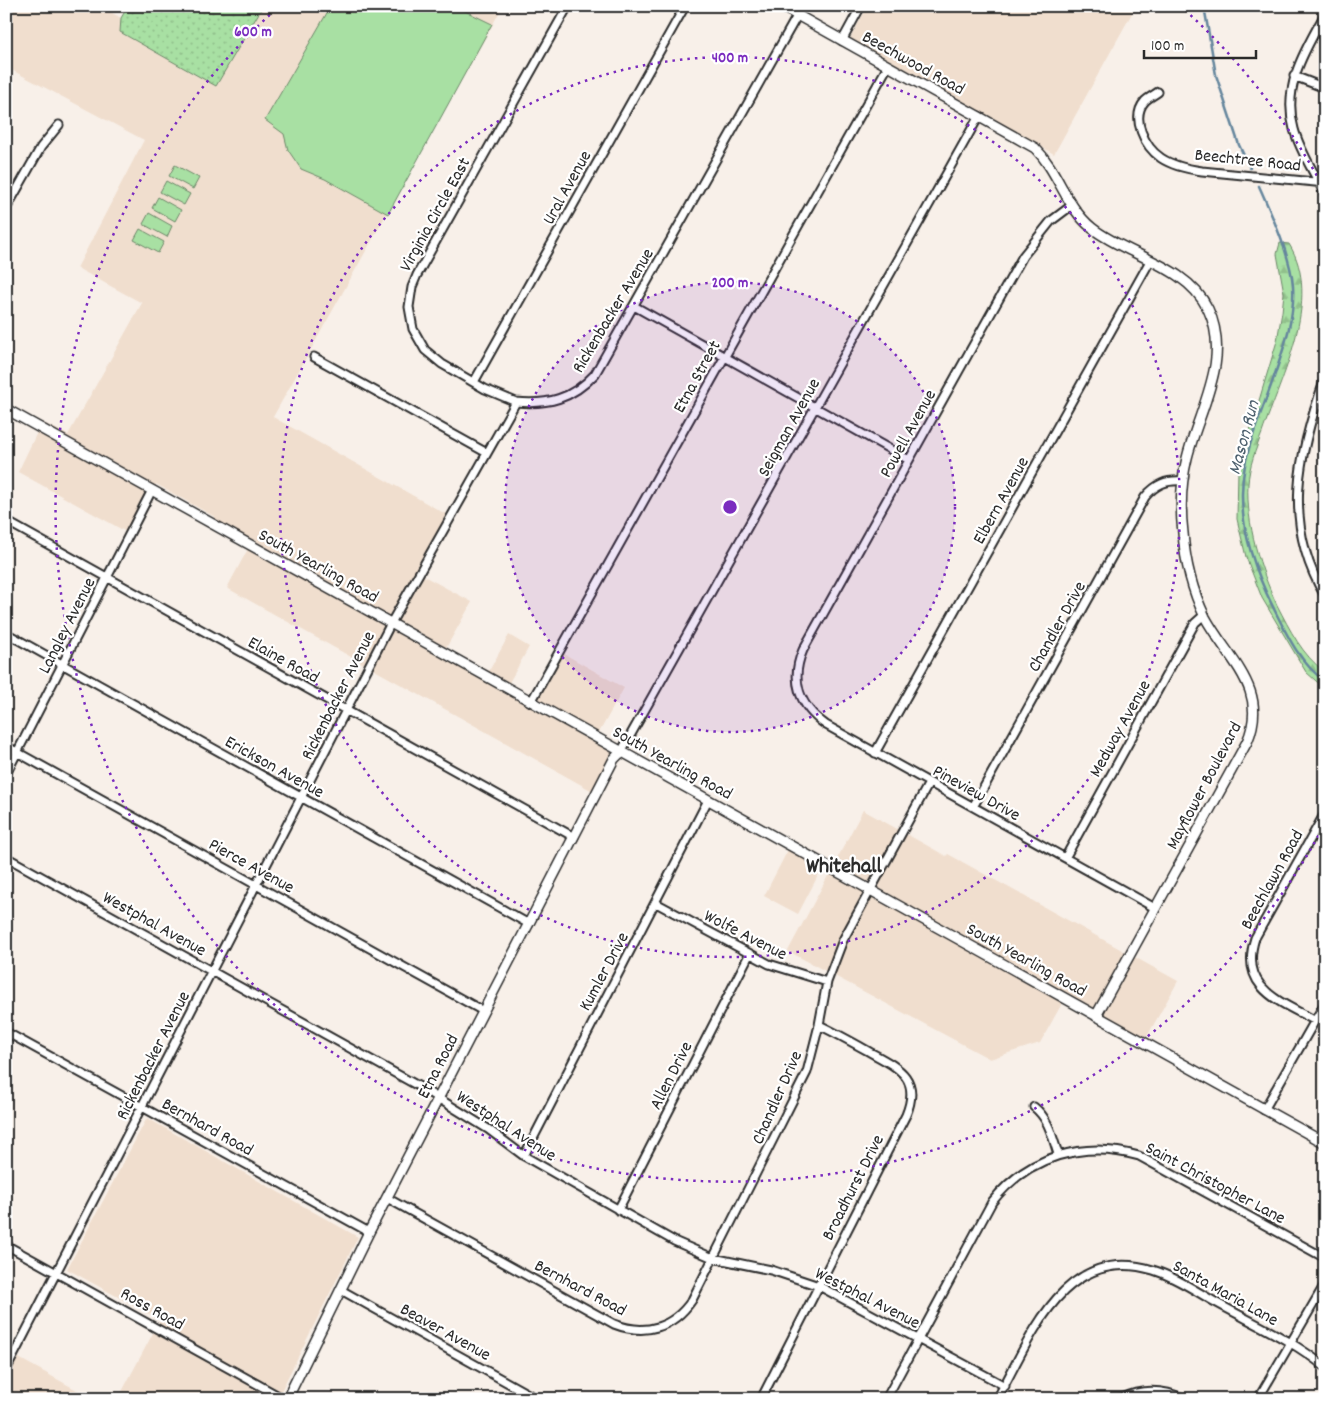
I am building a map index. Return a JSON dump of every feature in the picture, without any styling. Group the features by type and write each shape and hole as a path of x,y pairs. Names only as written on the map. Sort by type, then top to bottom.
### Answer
{"street":[{"name":"Virginia Circle East","path":"516,402 442,364 424,350 413,329 409,307 412,287 568,6"},
{"name":"Ural Avenue","path":"474,382 684,6"},
{"name":"Beechwood Road","path":"781,6 979,116"},
{"path":"842,41 861,6"},
{"path":"1325,14 1301,57 1294,76 1290,103 1294,129 1322,183 1325,195"},
{"name":"Rickenbacker Avenue","path":"6,1370 391,623 516,402 548,403 579,390 600,366 797,16"},
{"name":"Etna Street","path":"531,702 888,66"},
{"path":"1294,76 1325,88"},
{"name":"Beechtree Road","path":"1158,92 1146,100 1139,112 1139,119 1144,137 1152,150 1162,158 1188,169 1322,183"},
{"name":"Mayflower Boulevard","path":"979,116 1035,148 1046,159 1071,206 1093,229 1187,283 1198,293 1209,310 1218,344 1216,368 1193,434 1182,482 1182,534 1187,559 1204,615 1217,638 1249,684 1254,706 1254,720 1247,742 1096,1016"},
{"name":"Seigman Avenue","path":"621,752 979,116"},
{"path":"6,209 41,146 59,125"},
{"name":"Powell Avenue","path":"798,688 796,668 802,650 1023,256 1051,221 1071,206"},
{"name":"Elbern Avenue","path":"875,753 1150,261"},
{"path":"634,306 910,460"},
{"path":"314,357 487,453"},
{"path":"1325,379 1306,433 1299,469 1297,499 1305,548 1316,579 1325,596"},
{"name":"South Yearling Road","path":"6,409 1325,1143"},
{"name":"Chandler Drive","path":"973,807 1145,496 1157,485 1172,481 1182,482"},
{"name":"Langley Avenue","path":"6,774 152,490"},
{"name":"Elaine Road","path":"6,521 574,837"},
{"name":"Medway Avenue","path":"1065,858 1195,623 1204,615"},
{"name":"Erickson Avenue","path":"6,633 529,924"},
{"name":"Pineview Drive","path":"798,688 808,710 816,719 1155,908"},
{"name":"Pierce Avenue","path":"6,746 483,1011"},
{"name":"Etna Road","path":"286,1399 369,1232 483,1011 614,759 621,752"},
{"name":"Chandler Drive","path":"660,1327 686,1309 798,1092 810,1063 826,982 843,940 868,890 929,783"},
{"name":"Kumler Drive","path":"524,1156 708,800"},
{"name":"Beechlawn Road","path":"1314,1020 1271,996 1263,989 1256,980 1250,959 1255,938 1325,813"},
{"name":"Westphal Avenue","path":"6,857 438,1098 524,1156 674,1240 713,1258 771,1270 819,1286 1005,1386"},
{"name":"Wolfe Avenue","path":"656,903 778,968 826,982"},
{"name":"Allen Drive","path":"618,1210 749,954"},
{"path":"1264,1110 1325,1003"},
{"name":"Broadhurst Drive","path":"761,1399 906,1115 911,1099 910,1086 901,1070 819,1025"},
{"name":"Bernhard Road","path":"6,1032 369,1232"},
{"path":"1034,1106 1043,1114 1058,1154"},
{"name":"Saint Christopher Lane","path":"886,1399 992,1202 1005,1186 1023,1172 1058,1154 1095,1149 1123,1151 1138,1156 1325,1258"},
{"name":"Bernhard Road","path":"387,1198 614,1324 637,1330 660,1327"},
{"name":"Ross Road","path":"6,1245 286,1399"},
{"name":"Santa Maria Lane","path":"1005,1386 1043,1315 1055,1298 1069,1285 1105,1268 1138,1266 1169,1276 1290,1344 1325,1367"},
{"path":"1258,1399 1325,1284"},
{"name":"Beaver Avenue","path":"341,1290 537,1399"},
{"path":"998,1399 1005,1386"},
{"path":"1120,1399 1141,1392 1159,1390 1185,1399"}],"shaded area":[{"path":"6,6 100,6 121,18 120,32 216,85 263,6 503,6 273,417 451,517 420,574 472,602 446,648 489,671 509,635 529,647 506,688 533,703 561,652 624,688 596,738 618,751 596,793 227,588 250,545 213,523 215,517 156,484 130,534 18,472 42,422 68,435 142,303 77,268 144,140 6,67"},
{"path":"868,6 1136,6 1054,154 849,40"},
{"path":"863,810 946,856 948,854 1178,981 1144,1042 1065,998 1040,1043 990,1059 788,951"},
{"path":"790,846 824,864 798,914 764,896"},
{"path":"147,1118 358,1237 277,1399 118,1399 160,1320 67,1269"},
{"path":"6,1351 93,1399 6,1399"}],"green space":[{"path":"128,6 263,6 216,86 120,32 121,18"},
{"path":"331,6 455,6 492,24 388,214 325,179 301,169 288,150 284,134 265,120"},
{"path":"175,165 199,178 193,189 169,176"},
{"path":"166,181 190,194 184,205 160,192"},
{"path":"158,197 181,210 175,221 152,208"},
{"path":"149,213 172,226 167,237 143,224"},
{"path":"140,229 164,242 158,253 134,240"},
{"path":"1280,243 1289,244 1298,265 1302,289 1300,313 1288,363 1251,464 1248,484 1249,515 1255,546 1271,591 1297,642 1325,672 1325,689 1306,672 1262,598 1246,557 1237,519 1238,470 1277,341 1282,312 1284,293 1277,254"}],"waterway":[{"name":"Mason Run","path":"1204,6 1216,75 1239,145 1250,168"},
{"name":"Mason Run","path":"1259,186 1275,222 1289,262 1293,297 1291,319 1286,340 1255,429 1245,465 1242,483 1244,520 1247,538 1258,574 1278,617 1301,657 1325,681"}],"district":[{"name":"Whitehall","path":"844,864"}]}
